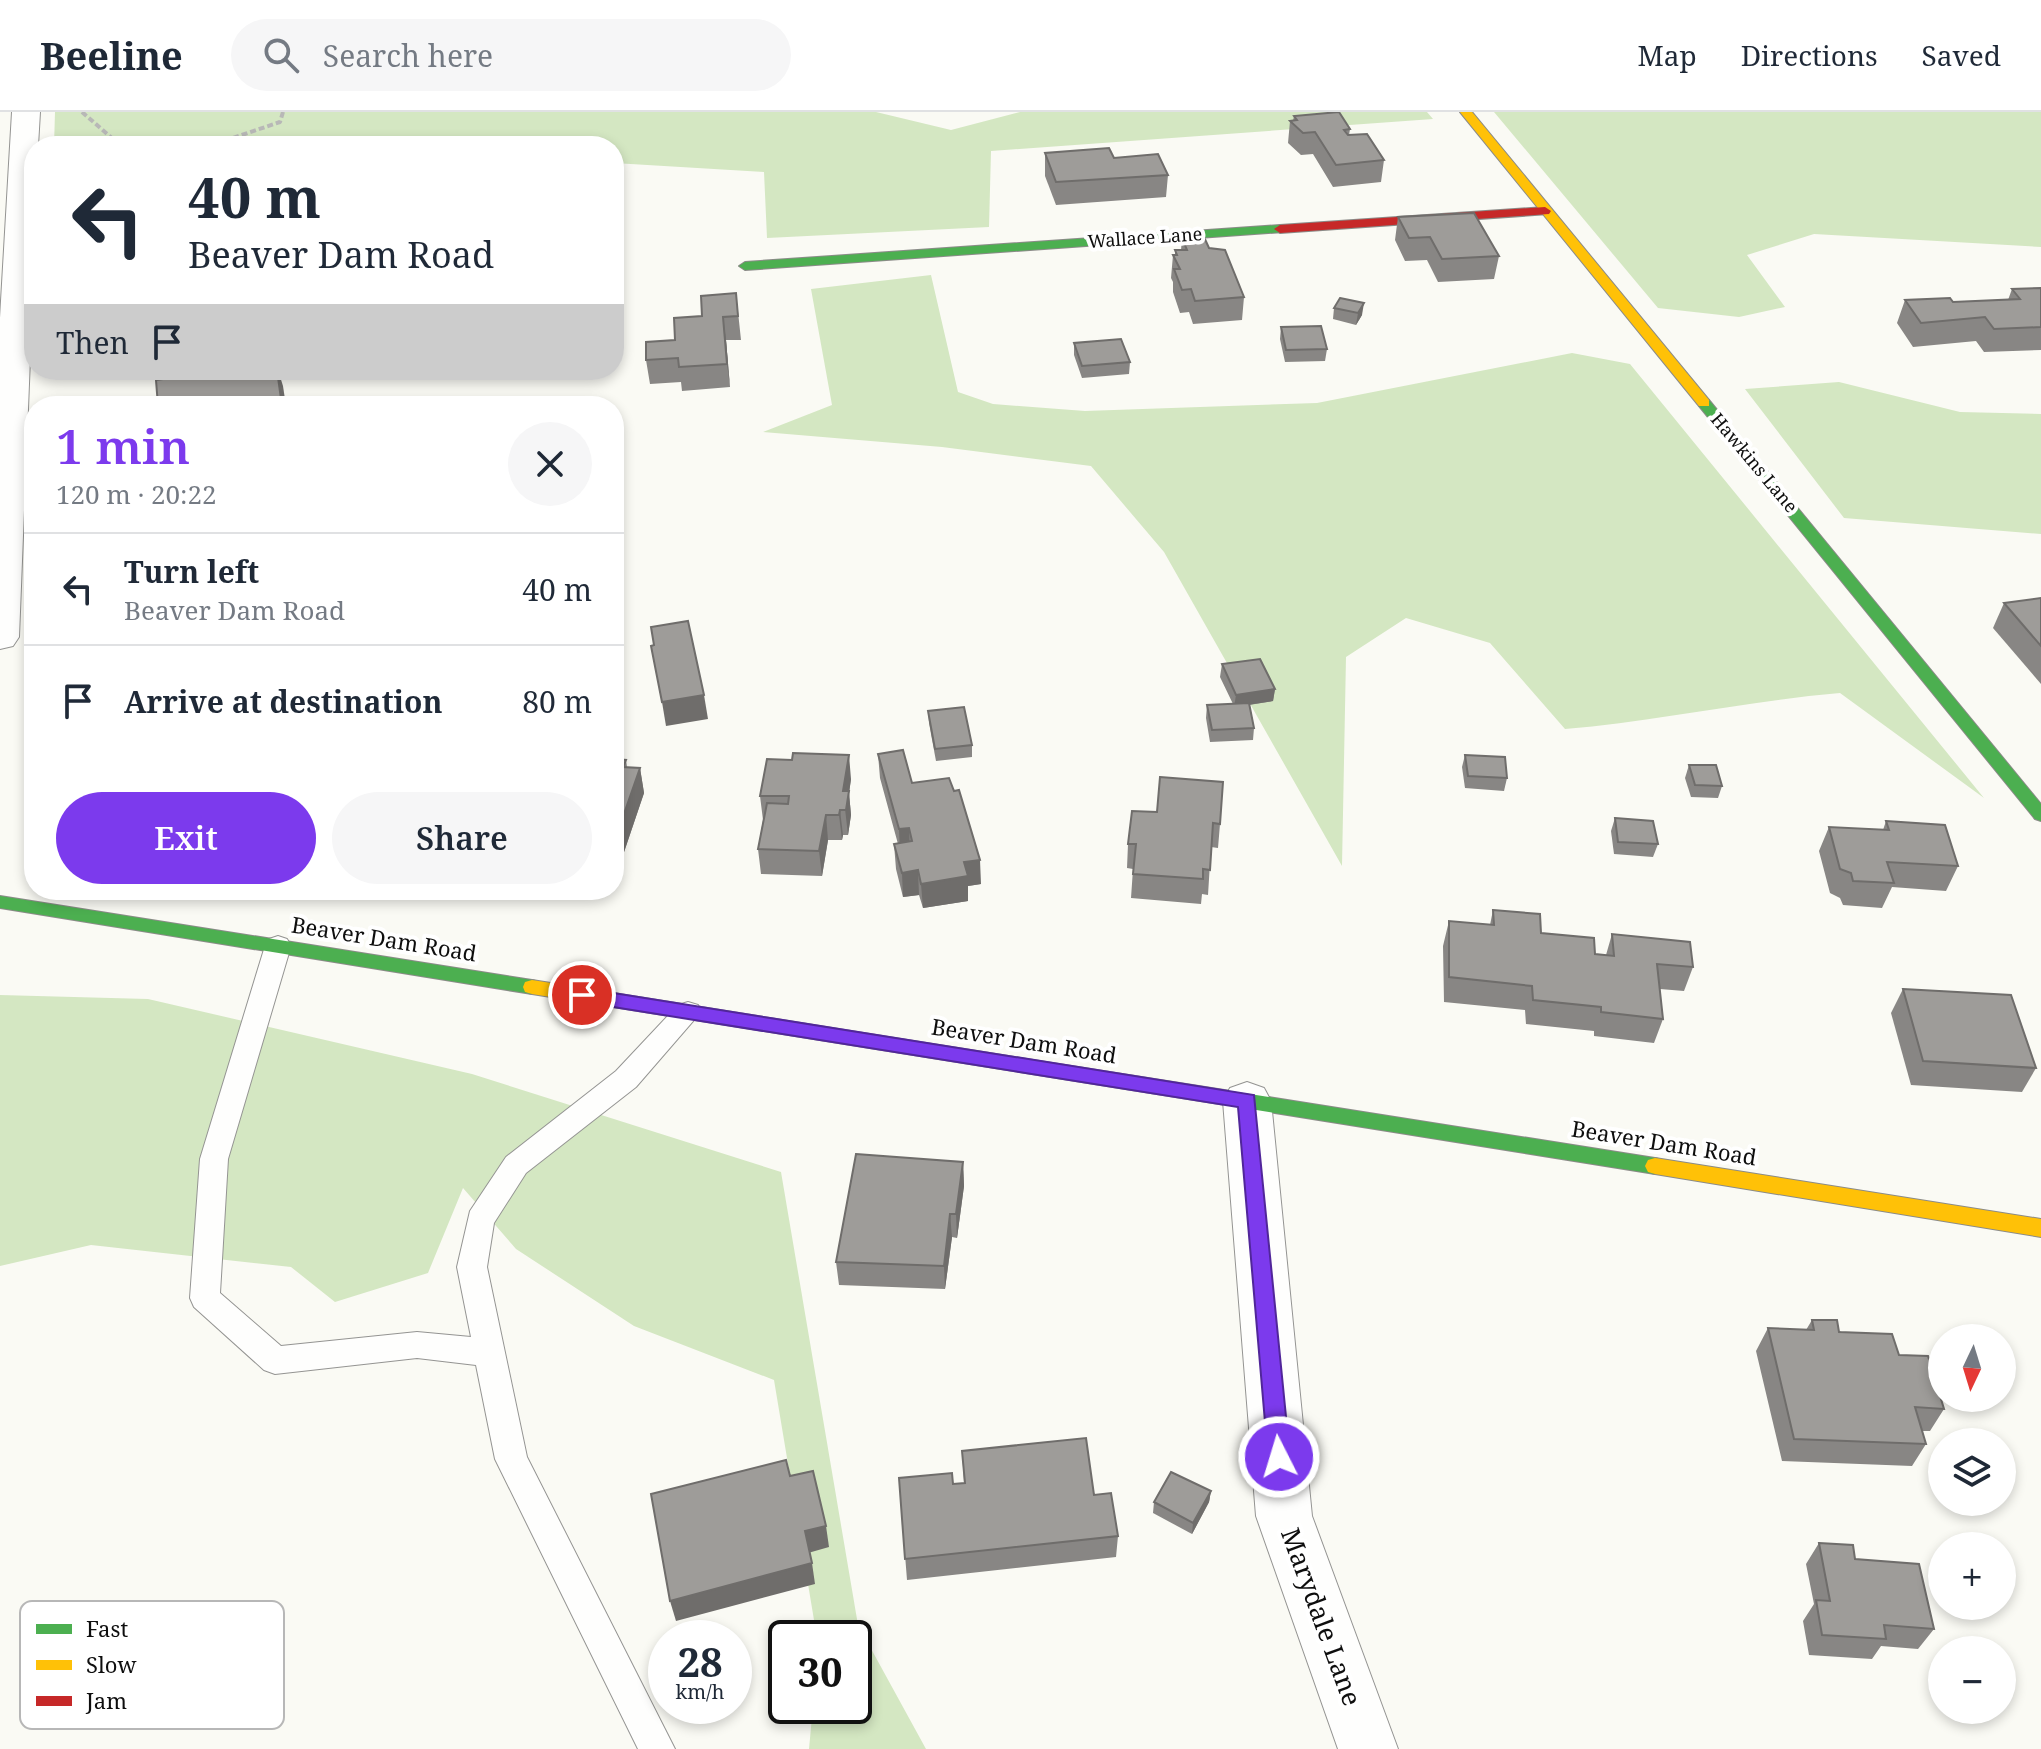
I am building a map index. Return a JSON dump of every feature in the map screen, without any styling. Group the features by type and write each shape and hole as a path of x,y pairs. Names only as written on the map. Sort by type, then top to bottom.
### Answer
{"street":[{"path":"25,136 26,112"},
{"name":"Hawkins Lane","path":"1466,112 2041,815"},
{"path":"0,637 24,152"},
{"name":"Wallace Lane","path":"745,266 1545,211"},
{"name":"Beaver Dam Road","path":"0,902 2041,1228"},
{"name":"Marydale Lane","path":"1247,1101 1284,1516 1368,1749"}],"lane":[{"path":"278,946 214,1159 205,1298 275,1360 417,1345 489,1353"},
{"path":"657,1749 511,1459 472,1267 480,1220 516,1165 626,1079 688,1012"}],"path":[{"path":"82,112 110,136"},
{"path":"239,136 280,122 283,112"}],"green space":[{"path":"55,112 876,112 951,130 1020,112 1427,112 1433,119 991,151 989,227 767,238 764,172 624,164 624,136 54,136"},
{"path":"1494,112 2041,112 2041,247 1814,234 1747,255 1785,307 1739,317 1658,308"},
{"path":"931,275 958,392 993,404 1085,411 1317,403 1572,353 1630,364 1984,798 1840,693 1565,729 1490,643 1406,618 1346,657 1342,866 1164,552 1091,466 942,447 763,432 832,405 811,289"},
{"path":"1839,382 1960,412 2041,414 2041,534 1844,518 1745,389"},
{"path":"0,995 148,999 472,1074 781,1172 857,1620 814,1620 774,1380 634,1326 516,1249 463,1188 428,1273 335,1302 291,1267 91,1245 0,1266"},
{"path":"872,1651 926,1749 809,1749 811,1724 872,1724"}],"building":[{"path":"1339,112 1350,129 1344,130 1348,135 1367,134 1384,160 1336,165 1315,132 1303,133 1290,121 1297,120 1294,116"},
{"path":"1109,148 1114,158 1158,154 1168,175 1056,182 1045,153"},
{"path":"1474,213 1499,256 1442,259 1430,237 1409,238 1398,217"},
{"path":"1204,237 1209,248 1225,250 1244,297 1195,301 1191,289 1182,290 1174,269 1180,269 1173,255 1177,255 1175,250 1187,250 1182,238"},
{"path":"2041,288 2041,327 1994,329 1985,317 1921,323 1905,300 1950,298 1953,302 2020,299 2012,289"},
{"path":"736,293 738,316 723,317 727,364 679,367 678,358 646,360 646,342 675,340 674,318 702,316 701,296"},
{"path":"1340,298 1364,303 1358,313 1334,308"},
{"path":"1321,326 1327,349 1286,350 1281,327"},
{"path":"1121,339 1130,362 1082,366 1074,343"},
{"path":"156,380 278,380 281,396 157,396"},
{"path":"2041,598 2041,646 2004,603"},
{"path":"688,621 704,695 662,702 651,646 654,645 651,627"},
{"path":"1260,659 1275,689 1236,695 1222,664"},
{"path":"1249,703 1254,728 1212,730 1207,705"},
{"path":"964,707 972,745 935,749 928,711"},
{"path":"903,750 912,783 949,778 954,791 959,790 980,860 964,862 968,876 921,884 918,870 902,873 894,844 912,841 909,828 899,829 878,754"},
{"path":"793,753 849,755 843,791 849,791 846,810 840,810 839,815 826,815 819,851 758,849 767,803 788,804 789,796 760,796 767,759 792,760"},
{"path":"1465,755 1505,757 1507,778 1468,776"},
{"path":"1689,765 1716,765 1722,786 1695,785"},
{"path":"624,767 640,768 624,814"},
{"path":"1160,777 1223,782 1220,824 1213,823 1210,870 1203,869 1203,879 1133,874 1136,844 1128,844 1132,811 1157,812"},
{"path":"1615,818 1653,821 1658,844 1618,842"},
{"path":"1886,821 1945,825 1958,866 1887,862 1894,883 1853,881 1851,873 1840,869 1829,827 1889,830"},
{"path":"1493,910 1540,914 1541,933 1594,938 1595,954 1614,956 1612,934 1690,942 1693,967 1657,964 1663,1019 1601,1012 1601,1007 1533,1000 1532,986 1449,977 1449,921 1494,925"},
{"path":"1903,989 2011,995 2036,1068 1923,1061"},
{"path":"856,1154 963,1162 956,1214 950,1214 944,1266 836,1262"},
{"path":"1812,1320 1837,1320 1839,1332 1892,1334 1899,1355 1928,1356 1928,1408 1915,1407 1926,1444 1794,1439 1768,1328 1814,1330"},
{"path":"1086,1438 1094,1495 1111,1493 1118,1536 905,1559 899,1478 952,1473 953,1484 965,1483 962,1451"},
{"path":"786,1460 790,1476 813,1471 826,1526 805,1531 812,1563 670,1601 651,1494"},
{"path":"1171,1472 1211,1491 1193,1523 1154,1502"},
{"path":"1819,1543 1853,1545 1855,1559 1919,1564 1928,1603 1928,1620 1932,1620 1934,1629 1884,1625 1886,1639 1822,1635 1816,1600 1830,1601"}],"traffic: fast":[{"path":"745,266 1280,229"},
{"path":"1704,403 2041,815"},
{"path":"0,902 532,987"},
{"path":"901,1046 1655,1166"}],"traffic: slow":[{"path":"1466,112 1704,403"},
{"path":"532,987 901,1046"},
{"path":"1655,1166 2041,1228"}],"traffic: jam":[{"path":"1280,229 1545,211"}],"route":[{"path":"582,995 1247,1101 1279,1457"}]}
